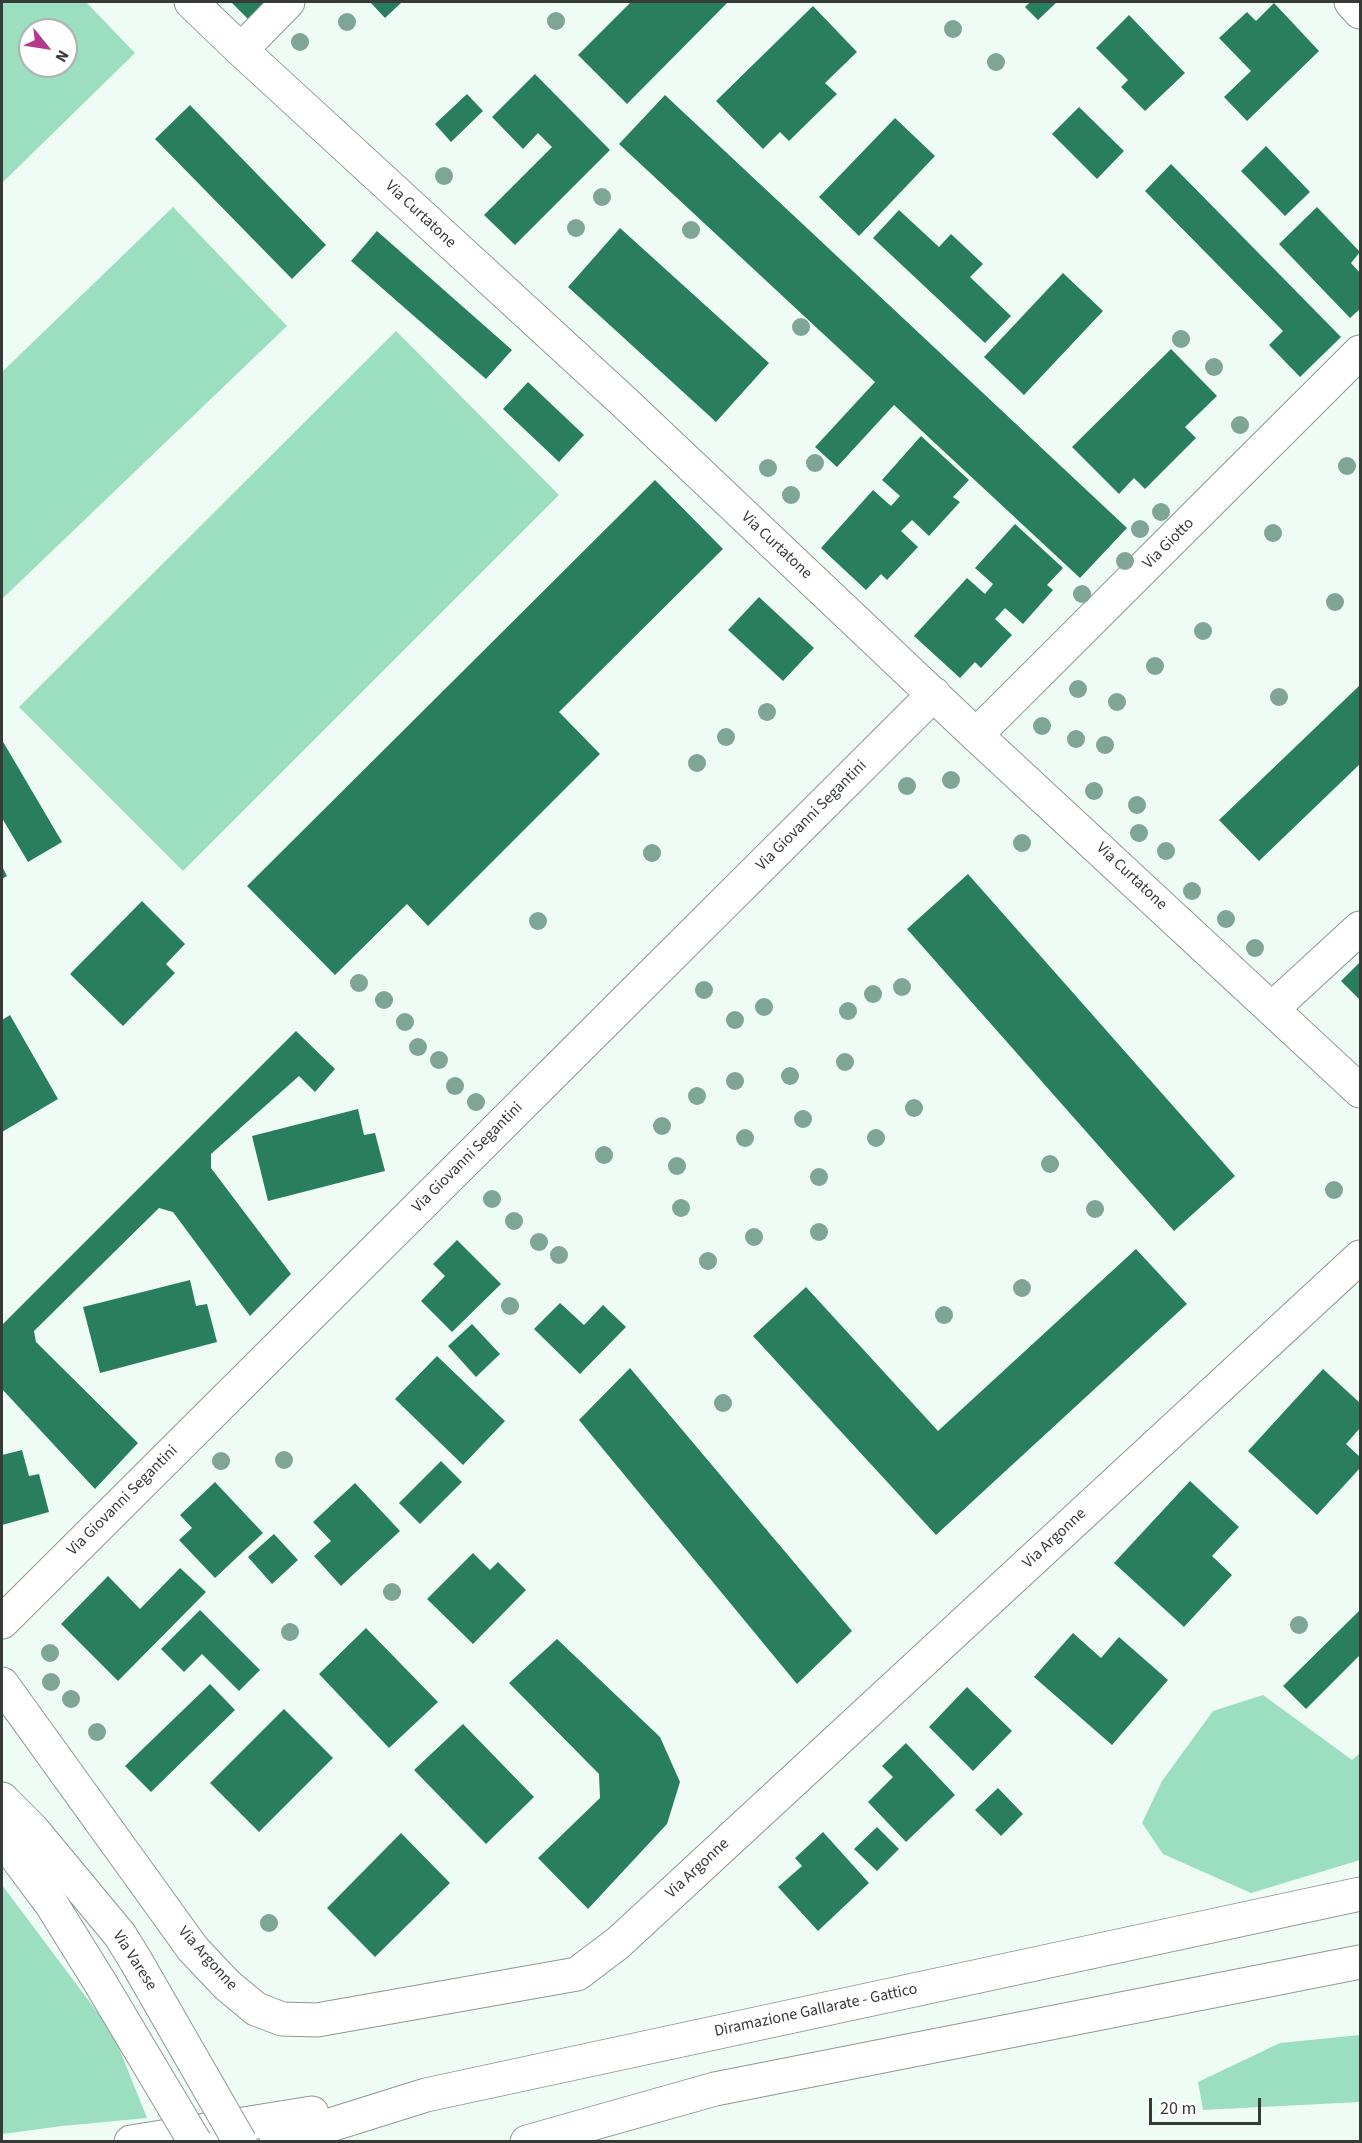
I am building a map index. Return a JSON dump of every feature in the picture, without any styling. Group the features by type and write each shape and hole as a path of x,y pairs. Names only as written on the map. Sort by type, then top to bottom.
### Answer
{"main road":[{"name":"Via Curtatone","path":"191,2 622,400 976,735 1360,1091"},
{"path":"241,50 288,2"},
{"path":"1351,2 1360,12"},
{"name":"Via Giotto","path":"976,735 1360,352"},
{"name":"Via Giovanni Segantini","path":"2,1622 934,694"},
{"path":"1273,1008 1360,928"},
{"name":"Via Argonne","path":"2,1684 193,1949 226,1985 256,2009 282,2019 317,2020 577,1974 618,1943 1360,1257"},
{"name":"Via Varese","path":"2,1799 32,1829 120,1935 240,2142"},
{"path":"2,1838 52,1905 195,2142"},
{"name":"Diramazione Gallarate - Gattico","path":"276,2142 426,2095 1360,1894"},
{"path":"527,2142 715,2089 1360,1962"},
{"path":"569,2142 715,2089"},
{"path":"131,2142 426,2095"}],"green space":[{"path":"2,2 86,2 135,53 2,183"},
{"path":"173,207 287,326 2,599 2,372"},
{"path":"396,331 559,495 183,871 19,707"},
{"path":"1263,1695 1352,1760 1360,1753 1360,1860 1251,1893 1163,1854 1142,1823 1162,1781 1213,1711"},
{"path":"2,1885 113,2033 147,2118 2,2134"},
{"path":"1360,2035 1360,2102 1203,2110 1198,2082 1280,2043"}],"building":[{"path":"231,2 273,2 252,23"},
{"path":"370,2 402,2 385,18"},
{"path":"631,2 728,2 627,104 578,55"},
{"path":"1030,2 1057,2 1038,20 1025,7"},
{"path":"1274,3 1319,51 1247,121 1224,97 1251,71 1219,38 1247,12 1256,21"},
{"path":"813,6 857,52 825,83 837,94 789,141 780,132 763,149 716,101"},
{"path":"1129,15 1185,73 1145,111 1121,87 1128,80 1096,48"},
{"path":"535,74 610,150 515,245 484,215 552,147 538,133 523,149 492,117"},
{"path":"467,94 483,111 451,142 435,124"},
{"path":"665,95 1127,528 1080,578 894,405 837,467 815,447 875,382 619,144"},
{"path":"190,105 326,245 292,279 155,139"},
{"path":"1079,107 1124,151 1097,179 1052,134"},
{"path":"895,118 935,156 859,236 819,197"},
{"path":"1266,146 1310,192 1285,216 1241,171"},
{"path":"1171,164 1341,337 1300,377 1269,345 1283,331 1145,191"},
{"path":"1317,207 1360,252 1351,263 1360,273 1360,309 1350,318 1279,244"},
{"path":"899,210 939,247 951,234 983,264 970,277 1011,316 985,343 873,238"},
{"path":"620,228 769,363 716,422 568,287"},
{"path":"377,231 512,350 486,379 351,261"},
{"path":"1063,273 1103,311 1024,395 984,357"},
{"path":"1171,349 1217,396 1185,427 1196,438 1145,489 1134,478 1119,494 1072,447"},
{"path":"528,382 584,435 559,462 503,409"},
{"path":"921,436 969,480 953,497 960,502 929,536 912,520 901,531 918,547 887,580 881,574 866,590 821,548 873,490 891,506 900,496 882,480"},
{"path":"655,480 723,549 559,712 600,754 428,926 407,904 335,975 247,886"},
{"path":"1015,524 1063,568 1047,585 1053,590 1023,624 1005,608 995,619 1012,635 981,668 975,662 960,678 914,636 967,578 985,594 993,584 975,568"},
{"path":"759,597 814,648 783,681 728,630"},
{"path":"1360,685 1360,764 1259,861 1219,820"},
{"path":"2,740 62,842 28,862 2,818"},
{"path":"2,866 7,876 2,879"},
{"path":"968,874 1235,1176 1174,1231 907,929"},
{"path":"142,901 185,944 166,964 175,973 123,1026 70,974"},
{"path":"1360,962 1360,1000 1341,981"},
{"path":"10,1015 58,1099 2,1132 2,1020"},
{"path":"296,1031 335,1069 315,1092 299,1076 211,1154 211,1168 291,1274 250,1316 173,1212 159,1208 34,1331 36,1342 138,1443 95,1489 2,1389 2,1325"},
{"path":"358,1109 364,1135 375,1133 385,1171 268,1201 252,1136"},
{"path":"457,1240 501,1284 452,1332 421,1301 445,1276 433,1264"},
{"path":"1136,1249 1187,1304 936,1535 753,1336 806,1287 938,1431"},
{"path":"190,1280 196,1306 207,1304 217,1342 100,1373 83,1307"},
{"path":"560,1303 584,1325 603,1305 626,1327 580,1374 534,1329"},
{"path":"472,1324 500,1354 476,1377 448,1346"},
{"path":"437,1356 505,1421 463,1465 395,1399"},
{"path":"630,1368 852,1631 797,1684 579,1420"},
{"path":"1323,1369 1360,1403 1360,1428 1346,1444 1360,1457 1360,1468 1317,1515 1248,1451"},
{"path":"22,1450 29,1476 39,1474 49,1512 2,1525 2,1455"},
{"path":"441,1461 462,1482 420,1524 399,1503"},
{"path":"1190,1481 1239,1527 1212,1556 1232,1575 1184,1627 1114,1563"},
{"path":"215,1482 263,1533 215,1578 179,1540 192,1528 180,1515"},
{"path":"355,1483 400,1531 341,1586 314,1556 331,1541 313,1522"},
{"path":"274,1534 298,1560 272,1584 248,1557"},
{"path":"473,1553 490,1570 498,1562 526,1590 473,1644 427,1599"},
{"path":"180,1568 206,1592 118,1681 61,1624 108,1576 140,1609"},
{"path":"200,1610 260,1670 239,1691 202,1654 184,1672 161,1649"},
{"path":"1360,1610 1360,1655 1306,1709 1283,1686"},
{"path":"366,1628 438,1702 389,1748 319,1674"},
{"path":"1073,1633 1101,1658 1119,1637 1168,1680 1112,1745 1034,1677"},
{"path":"557,1639 660,1737 680,1782 667,1824 588,1909 538,1858 600,1798 599,1774 509,1683"},
{"path":"210,1684 235,1710 151,1792 125,1766"},
{"path":"967,1687 1012,1731 973,1771 929,1727"},
{"path":"284,1709 333,1758 259,1832 210,1783"},
{"path":"463,1724 534,1797 486,1844 414,1770"},
{"path":"906,1743 955,1795 906,1842 868,1802 893,1777 882,1766"},
{"path":"998,1788 1023,1814 1001,1836 975,1810"},
{"path":"877,1827 899,1849 877,1871 854,1849"},
{"path":"823,1832 869,1883 818,1931 778,1887 802,1866 795,1858"},
{"path":"401,1833 450,1883 375,1957 327,1908"}]}
